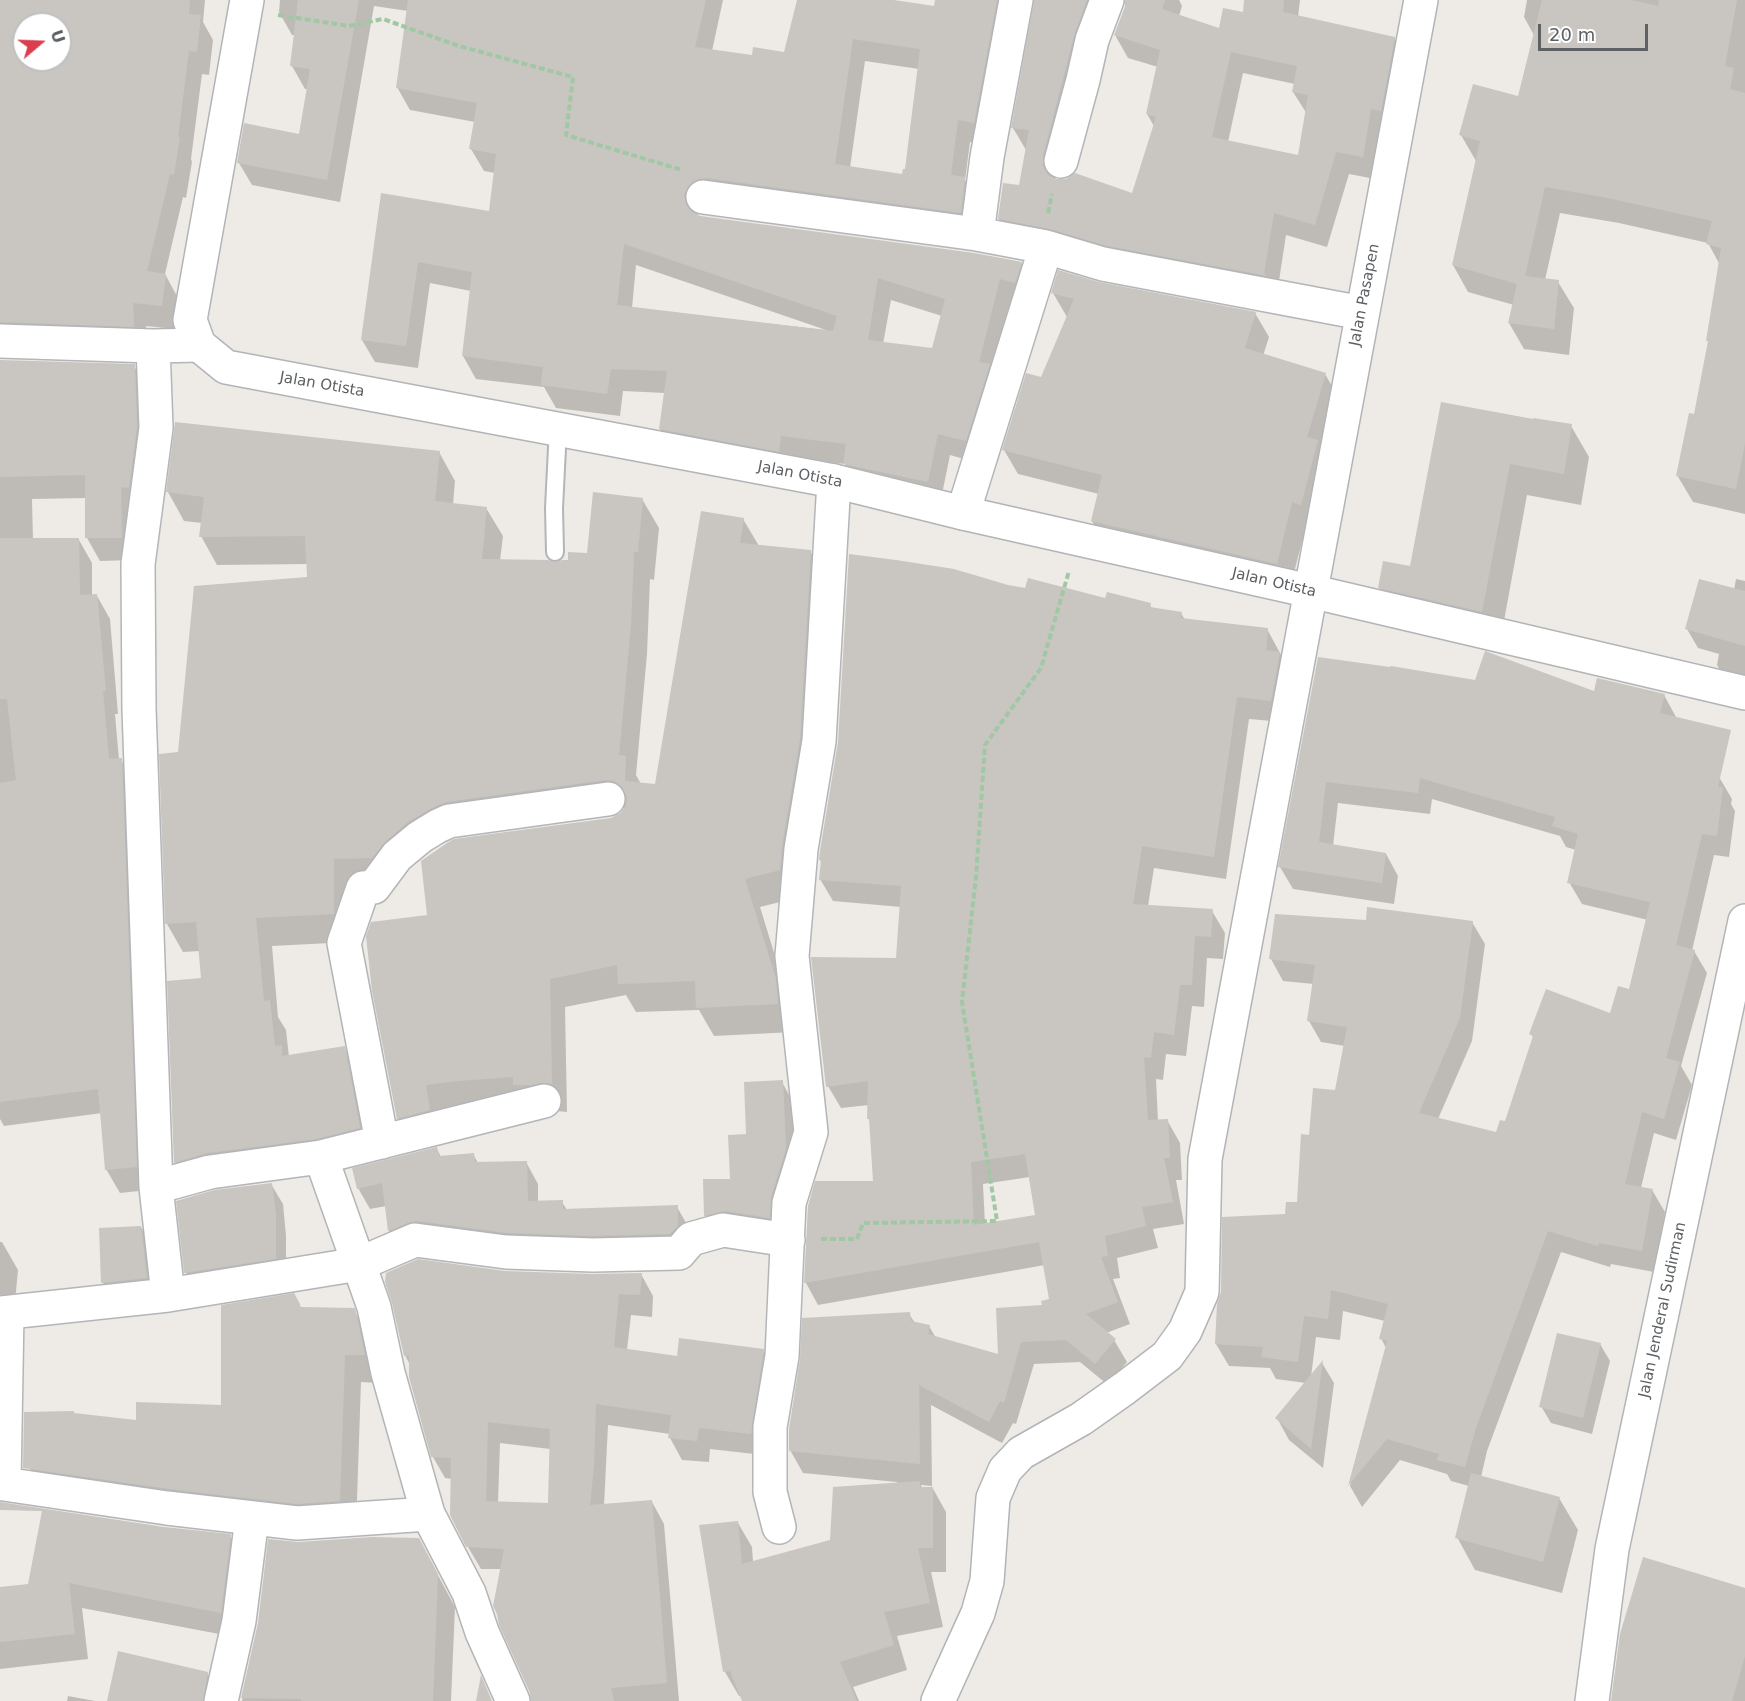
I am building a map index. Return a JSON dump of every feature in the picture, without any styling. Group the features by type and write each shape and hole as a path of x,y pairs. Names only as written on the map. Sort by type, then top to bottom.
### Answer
{"street":[{"path":"976,234 987,157 1016,0"},
{"path":"1061,161 1092,40 1107,0"},
{"name":"Jalan Pasapen","path":"938,1701 978,1613 987,1581 993,1498 1005,1470 1021,1453 1081,1419 1167,1356 1185,1331 1203,1292 1205,1159 1421,0"},
{"path":"0,341 153,346 199,345 190,320 246,5"},
{"path":"703,197 976,234 1042,246 1103,264 1362,313"},
{"path":"963,513 1042,246"},
{"name":"Jalan Otista","path":"199,345 226,367 834,481 963,513 1310,591 1745,693"},
{"path":"153,346 156,428 138,564 139,709 156,1187 168,1295"},
{"path":"779,1527 770,1492 770,1427 782,1356 789,1203 811,1132 792,956 801,849 819,741 834,481"},
{"path":"382,1142 344,943 363,888 374,887 397,856 420,837 449,821 608,798"},
{"name":"Jalan Jenderal Sudirman","path":"1592,1701 1612,1549 1745,921"},
{"path":"156,1187 210,1172 321,1158 544,1101"},
{"path":"321,1158 374,1306 388,1373 428,1514 469,1593 482,1632 513,1701"},
{"path":"428,1514 297,1523 167,1508 4,1484 3,1313 168,1295 359,1264 416,1240 506,1252 593,1255 680,1253 691,1239 723,1230 788,1239"},
{"path":"221,1701 239,1621 252,1518"}],"lane":[{"path":"555,552 554,508 558,428"}],"path":[{"path":"246,5 349,26 383,19 459,46 573,77 566,135 689,172 703,197"},
{"path":"1042,246 1061,161"},
{"path":"788,1239 857,1239 863,1223 997,1221 962,1002 976,877 986,746 1041,668 1079,539"}],"building":[{"path":"0,0 190,0 189,14 201,15 197,52 189,51 174,175 170,174 147,271 166,274 162,306 133,303 134,327 0,322"},
{"path":"298,0 359,0 327,180 237,163 244,123 299,134 310,69 290,66"},
{"path":"408,0 706,0 695,47 752,55 753,47 784,52 797,0 894,0 934,6 935,0 997,0 974,123 958,120 951,175 965,177 961,213 706,178 696,180 689,185 684,195 691,211 700,216 974,253 1022,262 1015,283 1000,279 979,362 990,364 966,441 938,434 928,482 843,464 846,444 781,436 779,452 659,429 667,371 611,369 607,394 541,385 543,367 462,356 472,272 418,262 406,346 361,340 381,193 489,211 496,154 469,149 477,103 396,88","holes":["853,39 920,49 905,169 902,174 835,164","624,244 837,316 833,331 617,305","878,278 945,299 932,348 868,340"]},
{"path":"1034,0 1087,0 1074,36 1043,156 1043,166 1048,175 1056,179 1066,179 1075,173 1132,193 1156,117 1146,114 1160,50 1114,35 1125,7 1125,0 1165,0 1162,9 1219,28 1223,8 1243,12 1244,0 1284,0 1283,12 1395,37 1381,111 1371,109 1363,157 1336,152 1315,225 1274,213 1264,274 1268,276 1107,246 1049,229 998,219 1003,183 1019,185 1029,130 1011,128","holes":["1231,52 1297,66 1292,92 1308,95 1298,155 1212,137"]},
{"path":"1542,0 1631,0 1658,6 1659,0 1737,0 1725,66 1734,68 1730,89 1745,93 1745,443 1736,489 1676,476 1689,413 1694,414 1708,341 1706,341 1721,248 1706,244 1712,221 1545,187 1525,276 1559,280 1554,329 1508,323 1517,284 1452,265 1480,141 1459,135 1473,84 1518,96"},
{"path":"1058,270 1099,282 1256,312 1245,348 1326,373 1307,437 1318,440 1301,505 1292,502 1277,564 1091,521 1102,475 1002,450 1026,373 1041,377 1074,299 1051,293"},
{"path":"0,360 135,364 137,427 129,488 121,487 122,538 85,538 85,475 0,477"},
{"path":"1441,402 1572,424 1564,474 1510,464 1482,612 1378,588 1383,561 1410,566"},
{"path":"175,422 440,451 435,501 487,507 482,559 556,562 568,560 568,552 587,553 593,492 643,498 638,552 634,552 631,625 619,755 626,756 625,781 655,784 701,511 744,518 740,543 811,550 800,739 780,870 745,879 776,979 778,1004 696,1008 695,981 618,984 617,965 550,979 552,1084 513,1085 513,1077 426,1085 430,1110 397,1119 372,991 366,936 371,922 427,915 421,861 454,839 611,818 626,806 627,797 622,787 614,781 605,780 446,802 408,822 385,842 372,858 334,859 334,914 256,918 264,1001 270,1000 275,1046 282,1045 282,1056 345,1046 360,1128 317,1139 207,1153 174,1163 167,981 201,978 196,922 165,924 159,754 178,752 194,586 307,577 305,536 199,537 204,497 166,492"},
{"path":"0,538 79,538 80,595 97,594 106,691 103,691 109,759 122,758 137,1167 105,1170 98,1089 0,1102 0,783 16,780 7,699 0,699"},
{"path":"849,554 954,569 1025,588 1028,578 1105,598 1107,592 1151,603 1150,607 1182,612 1181,618 1268,628 1266,650 1280,652 1271,701 1237,697 1214,857 1142,846 1133,904 1213,909 1211,937 1195,936 1192,985 1180,985 1174,1035 1154,1032 1151,1058 1144,1057 1148,1120 1168,1119 1170,1158 1164,1158 1173,1202 1142,1207 1146,1226 1105,1236 1108,1256 1101,1257 1118,1302 1086,1314 1116,1339 1095,1364 1066,1340 1021,1342 1004,1403 1000,1401 989,1422 919,1385 920,1464 789,1451 789,1429 800,1359 802,1318 910,1312 911,1321 930,1325 928,1334 998,1354 996,1308 1042,1305 1041,1301 1049,1299 1039,1242 804,1283 808,1206 815,1181 873,1181 869,1119 867,1119 868,1081 826,1087 811,957 896,958 901,886 819,880 820,851 838,742","holes":["1025,1154 1035,1215 974,1225 971,1162"]},
{"path":"1699,579 1745,591 1745,646 1685,629"},
{"path":"1485,651 1594,691 1597,678 1665,694 1660,713 1731,730 1718,787 1723,787 1717,836 1702,834 1676,945 1695,950 1666,1058 1680,1062 1664,1119 1642,1112 1625,1184 1653,1189 1642,1251 1599,1243 1598,1246 1548,1231 1476,1428 1465,1467 1437,1460 1439,1454 1387,1439 1348,1486 1387,1341 1379,1339 1388,1304 1331,1290 1328,1319 1304,1316 1298,1362 1261,1357 1263,1347 1215,1344 1217,1304 1221,1292 1222,1217 1285,1214 1286,1202 1297,1202 1301,1134 1309,1135 1313,1088 1335,1090 1347,1027 1307,1021 1315,965 1269,959 1275,914 1366,920 1367,907 1473,921 1460,1018 1419,1113 1496,1132 1500,1120 1505,1121 1533,1036 1529,1034 1546,989 1610,1013 1618,986 1629,989 1650,902 1567,883 1578,834 1552,826 1555,817 1420,778 1418,793 1326,782 1319,842 1386,853 1382,883 1278,867 1318,657 1475,680"},
{"path":"783,1080 786,1149 771,1197 770,1218 725,1211 704,1216 703,1179 730,1179 728,1135 746,1134 744,1082"},
{"path":"437,1147 439,1156 474,1153 475,1162 527,1161 528,1201 563,1200 563,1209 678,1205 678,1226 670,1234 593,1236 508,1233 417,1221 388,1231 382,1183 357,1189 352,1168"},
{"path":"272,1183 276,1215 276,1259 184,1273 176,1201 214,1190"},
{"path":"141,1226 147,1278 101,1283 99,1228"},
{"path":"418,1259 505,1271 642,1273 640,1295 619,1294 614,1347 677,1356 679,1338 764,1349 751,1434 699,1428 697,1441 668,1438 671,1415 596,1404 590,1505 652,1500 667,1683 611,1688 614,1701 531,1701 530,1693 499,1625 493,1606 504,1549 466,1547 450,1515 451,1458 431,1457 409,1377 409,1356 404,1356 385,1282 386,1273","holes":["488,1422 550,1429 548,1503 486,1501"]},
{"path":"294,1293 300,1307 355,1308 356,1312 365,1355 345,1355 340,1501 297,1504 169,1489 23,1468 24,1412 74,1411 74,1413 136,1420 136,1402 221,1405 221,1305"},
{"path":"1557,1333 1601,1343 1583,1418 1539,1407"},
{"path":"1323,1360 1311,1449 1275,1418"},
{"path":"1471,1473 1560,1497 1543,1562 1455,1538"},
{"path":"920,1481 920,1487 933,1487 933,1548 918,1548 930,1603 884,1612 894,1645 840,1662 857,1701 742,1701 730,1671 723,1672 699,1525 738,1521 742,1564 830,1540 833,1487"},
{"path":"0,1502 164,1527 231,1534 221,1613 69,1583 75,1634 0,1642 0,1587 28,1584 42,1511 0,1510"},
{"path":"373,1537 419,1538 438,1574 433,1701 301,1701 301,1699 241,1698 258,1623 268,1539 298,1542"},
{"path":"1643,1557 1745,1588 1745,1656 1732,1701 1611,1701 1620,1634"},
{"path":"118,1651 208,1672 203,1701 107,1701"},
{"path":"481,1675 492,1701 476,1701"}]}
